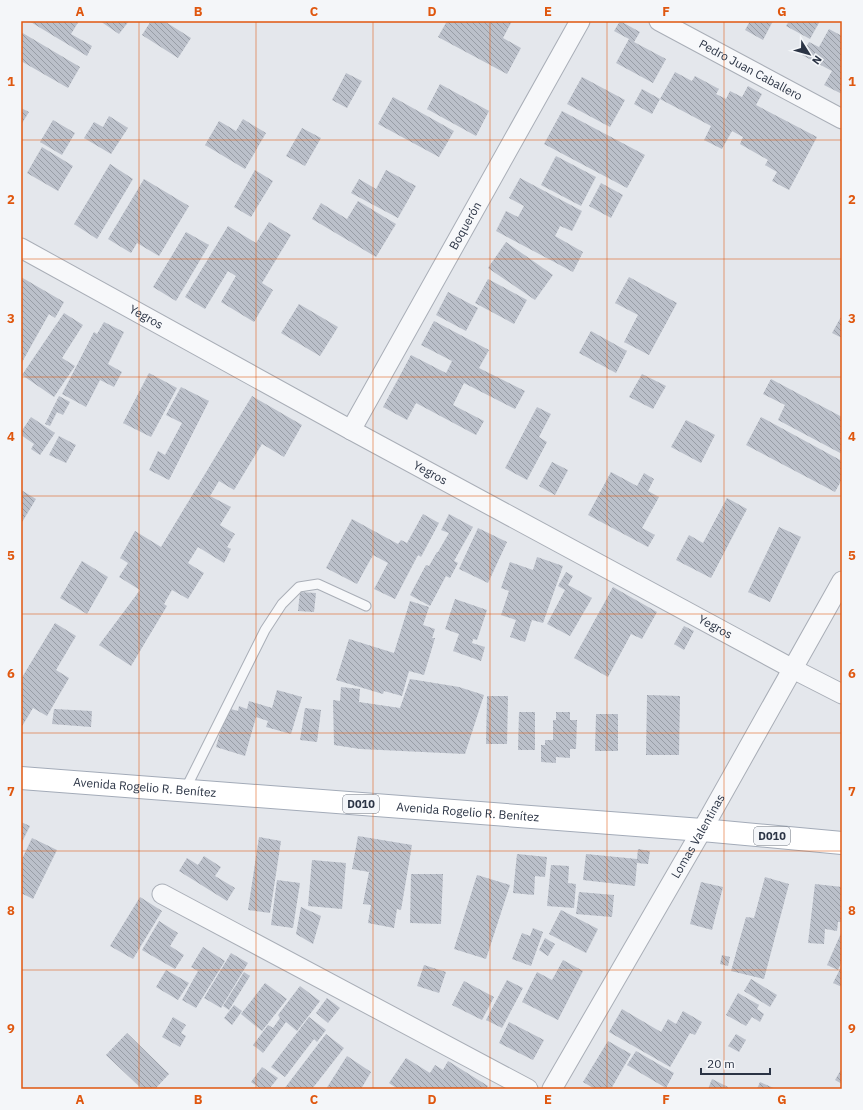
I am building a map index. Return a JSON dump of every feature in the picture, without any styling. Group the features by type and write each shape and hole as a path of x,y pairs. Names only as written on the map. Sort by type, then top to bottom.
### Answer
{"main road":[{"name":"Avenida Rogelio R. Benítez","path":"21,778 702,830 842,843"}],"street":[{"name":"Boquerón","path":"351,430 580,21"},
{"name":"Pedro Juan Caballero","path":"659,21 842,119"},
{"name":"Yegros","path":"21,248 351,430 792,669 842,694"},
{"name":"Lomas Valentinas","path":"552,1089 702,830 842,581"},
{"path":"162,894 528,1089"}],"lane":[{"path":"185,790 265,630 282,604 300,587 318,584 366,606"}],"building":[{"path":"29,21 79,21 71,34 92,46 87,56"},
{"path":"100,21 129,21 119,34"},
{"path":"151,21 164,21 191,38 178,58 142,35"},
{"path":"447,21 512,21 503,38 521,48 507,74 438,37"},
{"path":"620,21 640,32 634,42 666,59 653,83 616,63 629,39 614,31"},
{"path":"750,21 773,21 763,40 745,30"},
{"path":"789,21 820,21 810,39 786,26"},
{"path":"829,29 842,36 842,94 824,85 832,71 802,55 809,42 819,47"},
{"path":"21,32 80,67 68,88 21,61"},
{"path":"675,72 692,81 695,76 719,89 716,94 726,99 730,91 742,97 748,86 762,94 756,105 817,137 789,190 772,181 777,172 765,165 768,160 740,144 743,137 732,131 722,149 704,140 711,126 660,99"},
{"path":"346,73 362,81 347,108 332,100"},
{"path":"582,77 625,100 610,127 567,104"},
{"path":"440,84 489,111 476,136 427,109"},
{"path":"642,89 660,99 652,114 634,104"},
{"path":"393,97 454,131 439,157 378,124"},
{"path":"21,108 29,112 21,125"},
{"path":"562,111 645,155 627,188 544,144"},
{"path":"109,116 128,128 111,154 84,138 94,122 103,127"},
{"path":"243,119 266,133 245,169 205,145 219,121 236,131"},
{"path":"53,120 75,133 62,155 40,142"},
{"path":"302,128 321,138 305,166 286,156"},
{"path":"42,147 73,166 58,191 27,173"},
{"path":"556,156 596,177 581,206 541,185"},
{"path":"110,164 133,179 97,239 74,224"},
{"path":"255,170 273,181 251,217 234,207"},
{"path":"386,170 416,186 398,218 351,193 359,179 376,189"},
{"path":"520,178 582,211 572,231 560,226 555,236 583,252 573,272 496,231 506,211 518,217 524,206 509,198"},
{"path":"144,179 189,206 159,256 137,243 131,253 108,239"},
{"path":"601,183 623,195 611,218 589,206"},
{"path":"358,201 396,224 376,257 312,219 321,203 347,219"},
{"path":"269,222 291,235 262,283 273,290 254,322 221,302 236,276 228,271 205,309 185,297 228,226 256,243"},
{"path":"186,232 209,245 176,301 153,287"},
{"path":"506,242 553,275 535,300 488,268"},
{"path":"21,277 64,302 55,318 49,314 21,364"},
{"path":"629,277 677,303 649,355 624,342 638,315 615,303"},
{"path":"488,279 527,300 514,324 475,303"},
{"path":"448,292 478,308 466,331 436,315"},
{"path":"299,304 338,327 320,356 281,333"},
{"path":"64,313 83,325 62,358 75,366 54,397 22,375"},
{"path":"842,315 842,338 832,333"},
{"path":"434,321 489,350 479,368 525,391 515,409 464,383 453,405 484,421 476,435 416,403 407,420 383,407 411,355 446,373 452,361 421,345"},
{"path":"104,322 124,332 108,364 122,372 114,387 100,380 86,407 62,394 94,332 97,334"},
{"path":"591,331 627,351 616,373 579,353"},
{"path":"149,373 177,388 151,437 123,423"},
{"path":"642,374 666,386 653,409 629,397"},
{"path":"771,379 842,417 842,454 778,420 785,405 763,394"},
{"path":"181,387 209,401 169,480 149,470 158,451 165,455 182,423 166,415"},
{"path":"59,396 70,402 63,415 57,412 50,426 45,424"},
{"path":"252,396 302,425 284,457 262,444 234,490 219,481 210,496 231,507 220,525 235,534 227,547 231,549 224,563 198,547 188,563 204,573 188,599 172,590 164,604 167,606 131,666 99,645 140,590 119,577 128,563 120,558 135,531 161,547"},
{"path":"537,407 551,414 539,437 547,442 527,480 505,468"},
{"path":"31,417 55,433 40,455 31,449 34,444 21,435 21,432"},
{"path":"761,417 842,461 842,479 835,492 746,445"},
{"path":"686,420 715,435 701,463 671,447"},
{"path":"59,436 76,445 66,463 49,455"},
{"path":"552,462 568,470 555,495 539,486"},
{"path":"611,472 637,486 644,473 654,479 648,491 659,497 642,528 655,535 648,547 588,515"},
{"path":"21,490 36,499 21,524"},
{"path":"727,498 747,509 711,578 676,560 689,535 703,543"},
{"path":"423,514 439,523 421,557 418,555 395,599 374,589 388,563 373,555 357,584 326,568 352,519 398,544 401,540 407,543"},
{"path":"449,514 473,527 454,561 458,563 450,578 446,576 430,606 410,595 426,565 429,566 449,533 441,530"},
{"path":"779,527 801,537 770,602 748,592"},
{"path":"478,528 507,542 488,583 459,569"},
{"path":"537,557 563,566 543,623 532,620 525,642 510,637 516,620 501,615 509,591 501,588 510,562 533,570"},
{"path":"82,561 108,577 87,614 60,598"},
{"path":"566,572 573,576 568,585 592,598 570,636 547,624 565,590 558,586"},
{"path":"613,587 657,612 642,639 631,634 608,677 574,658"},
{"path":"300,592 316,593 314,612 298,611"},
{"path":"455,599 487,610 477,640 473,639 472,643 485,647 481,661 453,651 459,634 445,629"},
{"path":"410,601 429,607 423,625 435,629 432,638 435,638 424,675 409,671 402,696 384,691 383,694 336,680 349,639 394,653"},
{"path":"55,623 76,636 56,670 69,678 47,716 33,708 21,728 21,679"},
{"path":"684,626 694,631 684,650 674,644"},
{"path":"410,679 459,687 484,695 465,754 360,749 334,745 333,700 340,701 341,687 360,689 359,702 400,708"},
{"path":"277,690 302,697 291,734 266,727 268,721 256,717 245,756 216,747 227,708 238,711 239,706 247,709 249,701 272,708"},
{"path":"647,695 680,696 679,755 646,755"},
{"path":"487,696 508,696 507,744 486,744"},
{"path":"305,708 321,710 317,742 300,740"},
{"path":"54,709 92,711 91,727 52,724"},
{"path":"519,712 535,712 535,750 518,750"},
{"path":"556,712 570,712 570,720 577,720 576,749 570,749 570,758 556,757 556,763 541,762 541,745 545,745 545,740 553,740 553,720 556,720"},
{"path":"596,714 618,714 618,751 595,751"},
{"path":"21,822 30,826 21,844"},
{"path":"358,836 412,845 401,910 397,909 394,928 368,923 371,905 363,904 369,872 352,869"},
{"path":"259,837 281,841 270,913 248,910"},
{"path":"32,838 57,850 33,899 21,893 21,861"},
{"path":"638,849 650,851 648,864 637,863 635,886 583,880 586,854 637,859"},
{"path":"517,854 547,857 545,877 535,876 534,895 513,893"},
{"path":"204,856 221,867 215,876 235,888 227,901 179,871 187,858 198,865"},
{"path":"312,860 346,863 342,909 308,906"},
{"path":"551,865 569,866 568,883 576,884 574,908 547,906"},
{"path":"411,874 443,874 441,924 410,923"},
{"path":"477,875 510,885 486,959 454,949"},
{"path":"765,877 789,884 764,979 731,971 746,917 754,918"},
{"path":"277,880 300,883 293,928 271,925"},
{"path":"701,882 723,887 712,930 690,924"},
{"path":"815,884 842,887 842,922 838,922 837,931 825,929 824,944 808,943"},
{"path":"579,892 614,895 612,917 576,914"},
{"path":"140,897 162,911 133,959 110,946"},
{"path":"301,907 321,916 313,944 296,934"},
{"path":"561,910 598,929 586,953 549,934"},
{"path":"159,921 178,933 170,946 184,955 175,969 142,950"},
{"path":"533,928 543,932 531,966 512,959 522,933 530,936"},
{"path":"842,931 842,961 838,970 827,965"},
{"path":"545,938 555,944 548,956 539,950"},
{"path":"203,947 225,961 196,1008 182,1000 198,971 191,967"},
{"path":"231,953 248,963 221,1008 204,998"},
{"path":"722,955 730,957 728,966 720,964"},
{"path":"563,960 583,971 558,1020 522,1002 537,972 552,980"},
{"path":"424,965 446,972 439,993 417,986"},
{"path":"842,965 842,987 833,983"},
{"path":"166,970 189,983 178,1000 156,987"},
{"path":"244,972 250,976 229,1010 223,1006"},
{"path":"751,979 777,995 770,1007 744,991"},
{"path":"507,980 523,988 502,1028 486,1020"},
{"path":"464,981 494,997 482,1020 452,1005"},
{"path":"265,983 287,999 262,1031 241,1014"},
{"path":"300,986 320,1001 297,1031 286,1022 263,1053 253,1045 268,1025 273,1028 280,1018 278,1015"},
{"path":"738,993 759,1005 757,1009 764,1014 760,1022 752,1017 746,1026 726,1015"},
{"path":"327,998 340,1008 328,1023 316,1013"},
{"path":"234,1005 242,1011 232,1025 224,1018"},
{"path":"622,1009 661,1032 668,1019 676,1024 683,1011 702,1022 695,1035 690,1033 670,1067 609,1032"},
{"path":"173,1017 186,1025 181,1033 186,1036 180,1047 162,1037"},
{"path":"309,1017 326,1030 317,1042 314,1039 285,1077 271,1067"},
{"path":"509,1022 544,1040 533,1060 499,1043"},
{"path":"127,1033 169,1074 155,1089 142,1089 106,1055"},
{"path":"326,1034 344,1048 312,1089 284,1089"},
{"path":"736,1034 746,1040 739,1052 728,1046"},
{"path":"608,1041 631,1054 611,1089 595,1089 583,1082"},
{"path":"636,1051 674,1073 666,1088 627,1065"},
{"path":"347,1056 371,1072 361,1089 326,1089"},
{"path":"406,1058 430,1073 435,1065 443,1070 448,1061 488,1086 486,1089 398,1089 389,1083"},
{"path":"262,1067 278,1078 269,1089 261,1089 251,1082"},
{"path":"842,1068 842,1084 835,1080"},
{"path":"712,1079 728,1087 727,1089 708,1089"},
{"path":"760,1082 776,1089 757,1089"}]}
